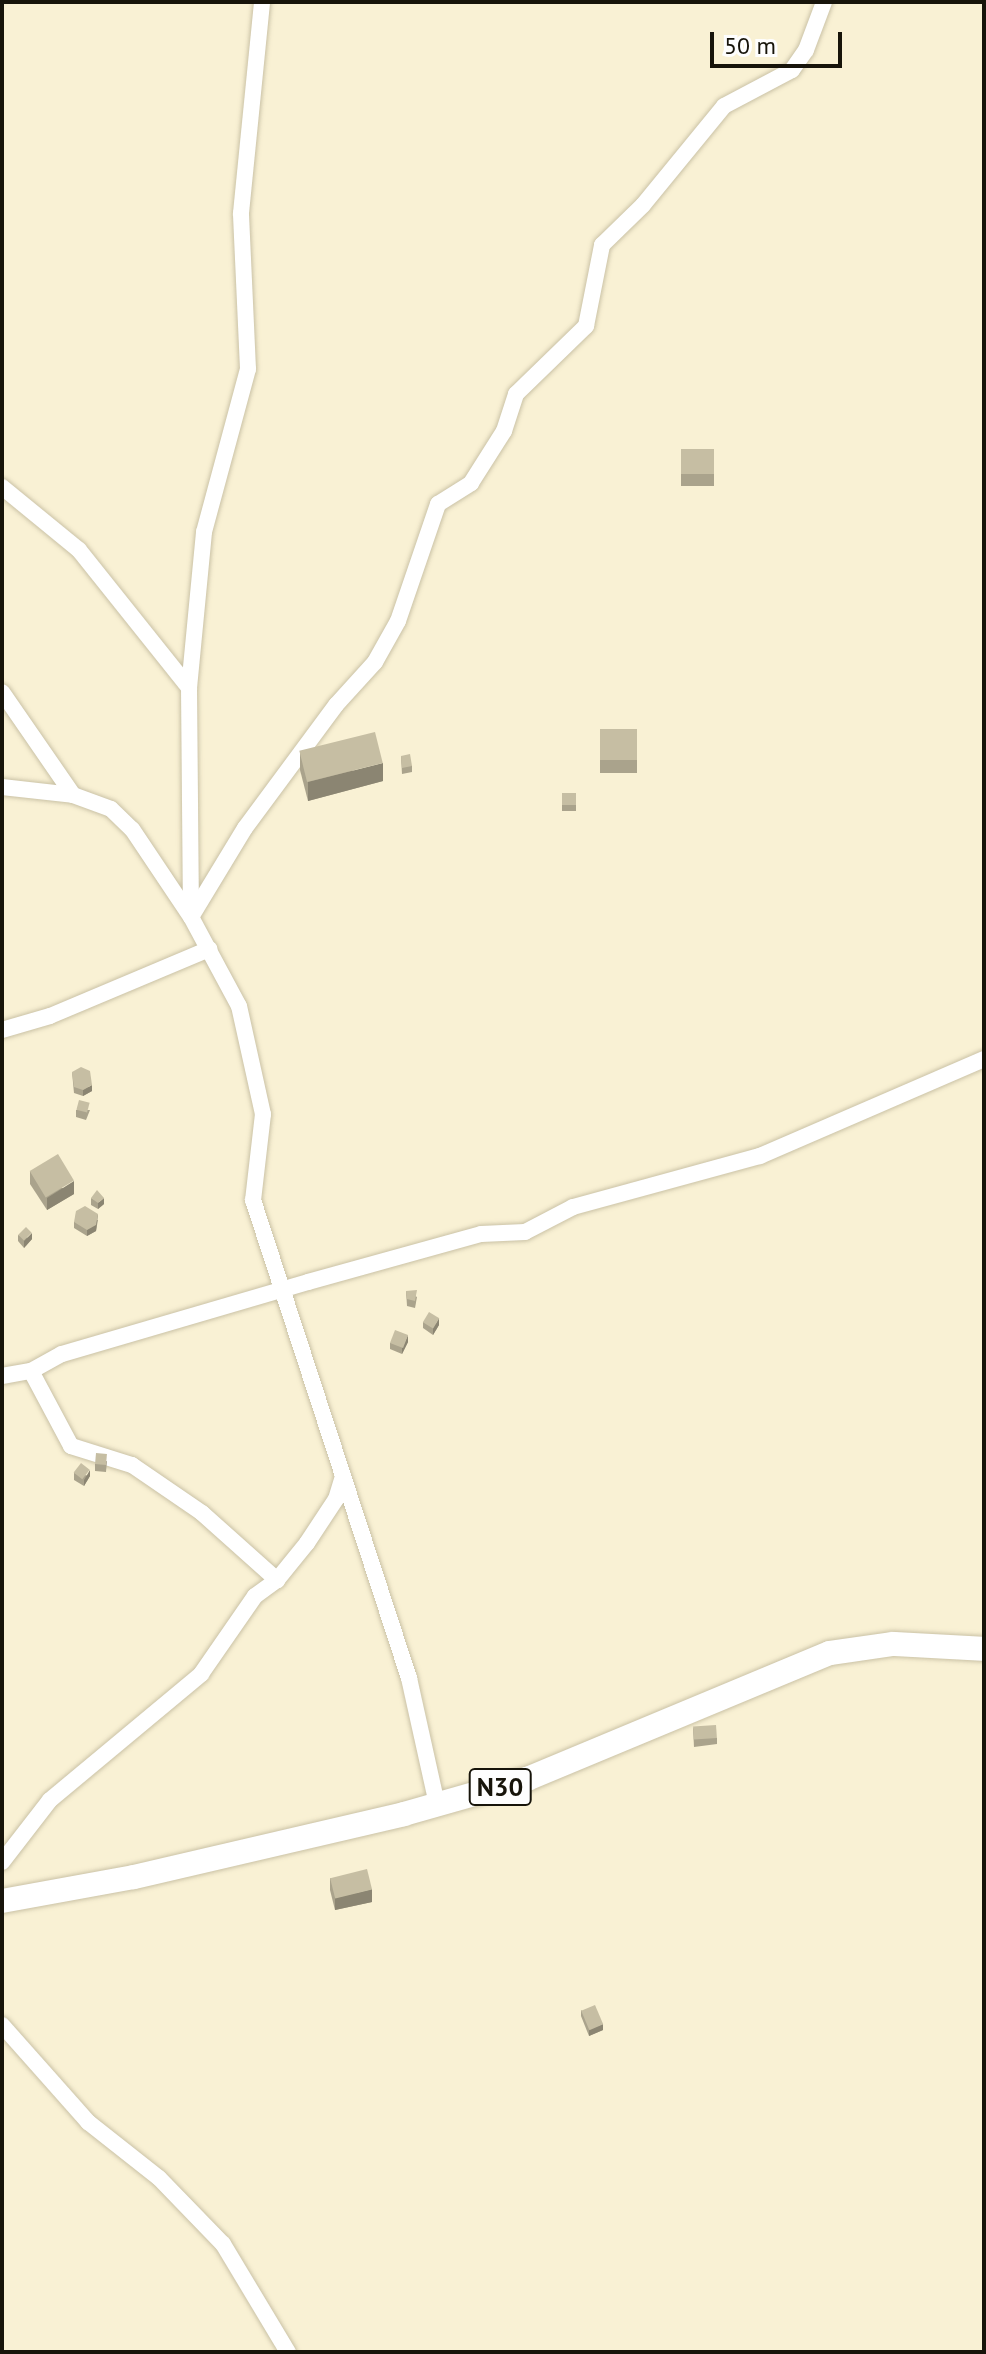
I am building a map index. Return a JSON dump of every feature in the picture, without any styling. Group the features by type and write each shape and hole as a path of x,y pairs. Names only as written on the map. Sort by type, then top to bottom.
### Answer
{"main road":[{"name":"N30","path":"2,1901 134,1877 437,1804 527,1779 830,1653 893,1644 984,1649"}],"street":[{"path":"191,917 189,688 204,532 248,369 241,213 262,2"},
{"path":"191,917 245,828 336,705 375,662 398,621 438,504 471,483 504,431 516,394 586,326 602,245 643,205 724,106 792,70 806,50 824,2"},
{"path":"2,487 79,550 189,688"},
{"path":"2,692 73,795"},
{"path":"2,787 73,795 111,809 132,829 191,917 239,1006 263,1114 253,1200 409,1678 437,1804"},
{"path":"2,1030 50,1016 209,949"},
{"path":"2,1376 31,1371 62,1354 481,1234 525,1232 573,1207 760,1156 984,1059"},
{"path":"31,1371 71,1446 132,1465 202,1513 277,1580"},
{"path":"2,1862 50,1800 201,1674 255,1596 277,1580 336,1499 343,1475"},
{"path":"2,2025 88,2122 159,2178 223,2244 288,2352"}],"building":[{"path":"681,449 714,449 714,474 681,474"},
{"path":"600,729 637,729 637,760 600,760"},
{"path":"375,732 383,763 307,782 299,751"},
{"path":"410,754 412,766 402,768 401,756"},
{"path":"562,793 576,793 576,805 562,805"},
{"path":"81,1067 90,1071 92,1085 83,1090 74,1087 72,1072"},
{"path":"79,1100 90,1103 87,1113 76,1110"},
{"path":"58,1154 74,1181 46,1198 30,1171"},
{"path":"97,1190 104,1198 98,1203 91,1198"},
{"path":"85,1206 98,1214 96,1225 87,1230 74,1222 76,1211"},
{"path":"26,1227 32,1233 24,1240 18,1235"},
{"path":"417,1290 415,1301 407,1299 406,1291"},
{"path":"429,1312 439,1318 433,1328 423,1322"},
{"path":"395,1330 408,1335 403,1348 390,1343"},
{"path":"96,1453 107,1454 106,1465 95,1464"},
{"path":"81,1463 90,1470 82,1479 74,1472"},
{"path":"716,1725 717,1738 694,1740 693,1727"},
{"path":"367,1869 372,1889 335,1899 330,1878"},
{"path":"595,2005 603,2024 589,2030 581,2011"}]}
